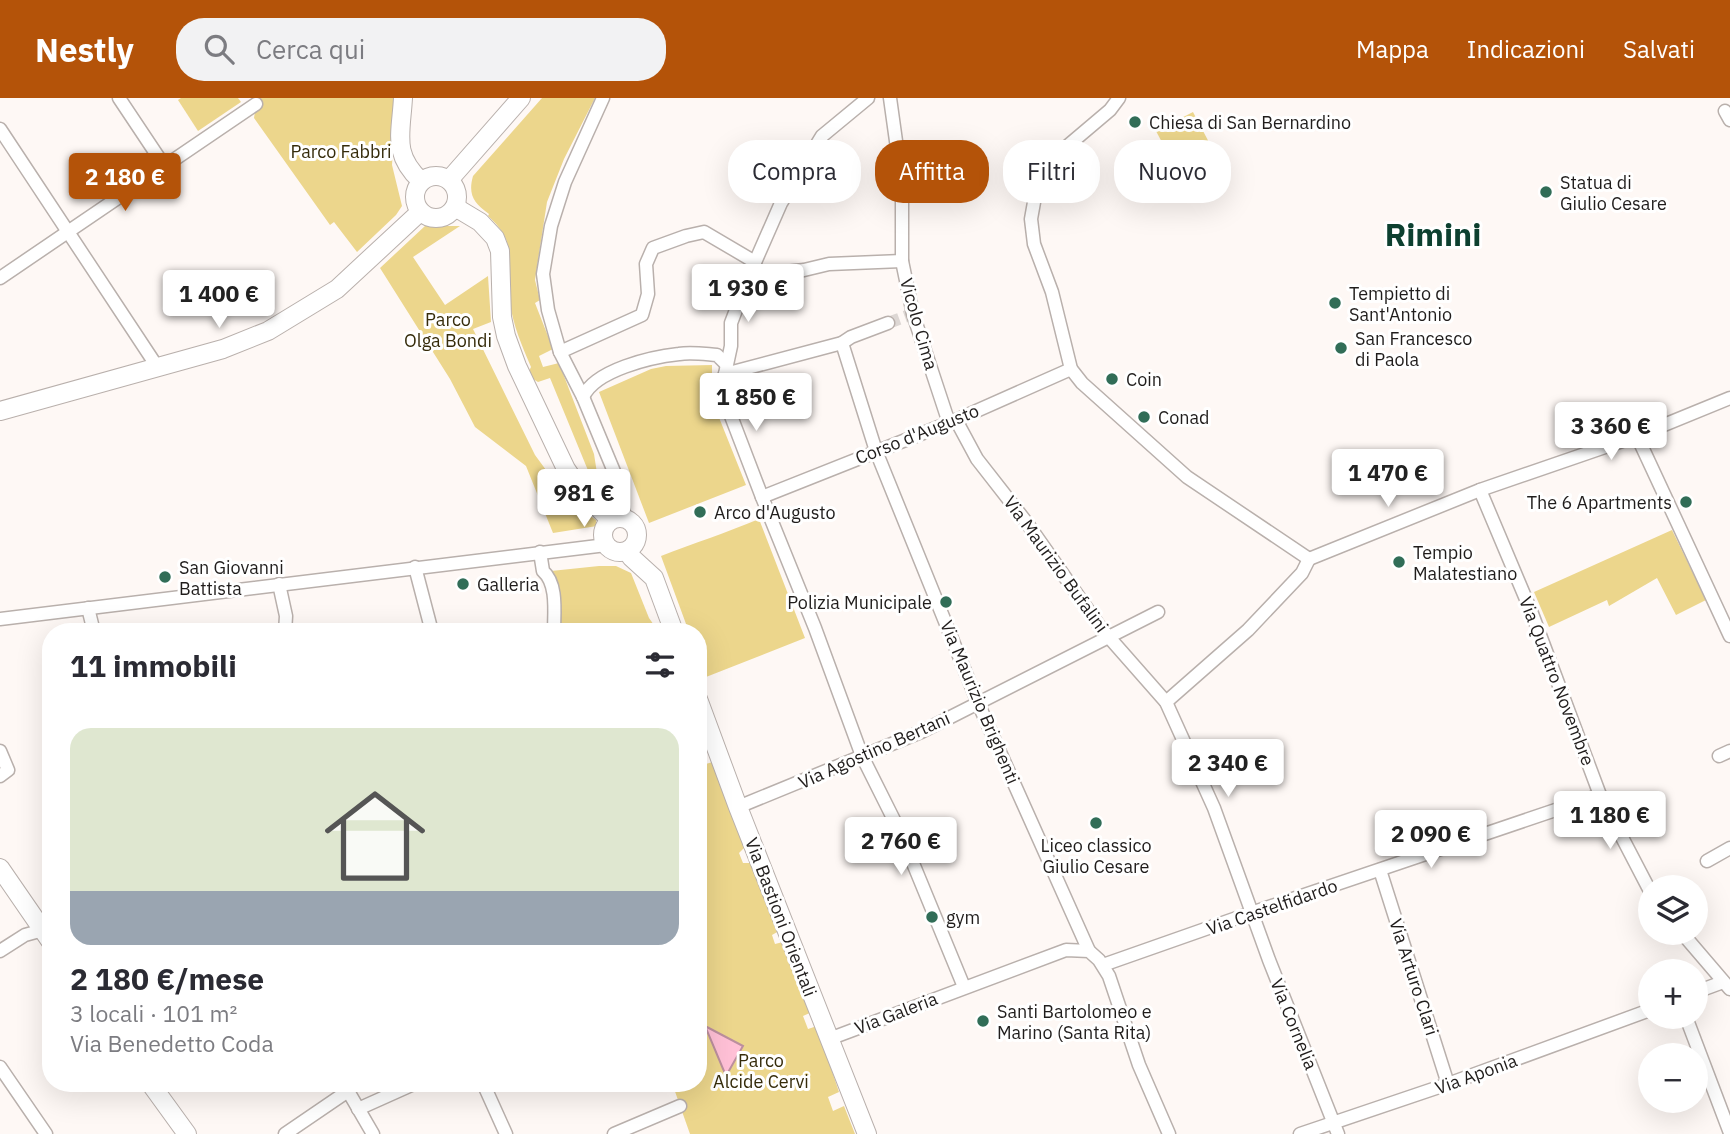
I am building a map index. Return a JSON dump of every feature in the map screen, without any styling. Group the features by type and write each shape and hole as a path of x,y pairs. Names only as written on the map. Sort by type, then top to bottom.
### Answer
{"street":[{"path":"119,98 165,167"},
{"path":"403,98 401,156 409,170 421,181"},
{"path":"449,180 521,98"},
{"path":"603,98 565,182 549,238 543,274 548,310 560,352 583,397 620,486 617,519 603,532 606,545"},
{"path":"868,98 822,136 781,203 731,323 725,369 731,416 862,756 901,834 964,987"},
{"name":"Vicolo Cima","path":"890,98 902,184 902,261 910,315 953,421"},
{"path":"1119,98 1110,110 1045,165 1038,180 1031,219 1034,244 1052,292 1071,369 1082,383 1187,477 1309,559"},
{"path":"0,278 256,104"},
{"path":"0,129 158,368"},
{"path":"432,175 449,180 457,192 451,212 433,218 420,212 416,206 414,192 421,181 432,175"},
{"path":"0,619 540,552 606,545 617,552 629,550 636,543 638,534 632,522 617,519 579,488 566,469 517,366 502,317 500,251 495,237 480,222 454,207"},
{"path":"0,411 158,368 234,345 268,331 351,278 420,212"},
{"path":"560,352 642,315 648,294 646,264 653,248 704,232 755,262"},
{"path":"749,276 804,270 829,264 902,261"},
{"path":"725,369 842,343 888,323"},
{"name":"Via Maurizio Brighenti","path":"842,343 876,451 978,703 1088,951"},
{"path":"583,397 597,380 644,359 682,353 717,355 725,369"},
{"name":"Corso d'Augusto","path":"762,497 953,421 1071,369"},
{"path":"1166,702 1248,630 1302,573 1309,559 1480,490 1637,436 1730,398"},
{"name":"Via Maurizio Bufalini","path":"953,421 977,459 1109,637 1166,702 1214,808 1251,913"},
{"path":"1637,436 1730,636"},
{"name":"Via Quattro Novembre","path":"1480,490 1531,611 1600,795 1642,875"},
{"path":"629,550 631,557 654,578 671,623"},
{"path":"540,552 543,571 548,576 554,596 554,623"},
{"path":"415,568 430,623"},
{"path":"279,584 286,623"},
{"path":"88,608 92,623"},
{"name":"Via Agostino Bertani","path":"738,807 921,732 1158,612"},
{"name":"Via Bastioni Orientali","path":"707,723 867,1134"},
{"path":"0,751 8,770 0,776"},
{"name":"Via Castelfidardo","path":"1101,963 1600,795"},
{"path":"1707,861 1730,848"},
{"path":"0,868 42,923"},
{"name":"Via Arturo Clari","path":"1380,870 1448,1084"},
{"name":"Via Cornelia","path":"1251,913 1336,1128"},
{"path":"0,951 25,935 42,932"},
{"path":"1692,945 1726,986 1708,990"},
{"name":"Via Galeria","path":"829,1040 1066,950 1088,951"},
{"path":"1088,951 1101,963 1109,976 1139,1065 1169,1134"},
{"name":"Via Aponia","path":"1300,1134 1336,1128 1638,1014"},
{"path":"1690,1029 1729,1133"},
{"path":"0,1068 46,1134"},
{"path":"157,1092 187,1134"},
{"path":"285,1134 347,1092"},
{"path":"349,1092 373,1134"},
{"path":"358,1109 395,1092"},
{"path":"487,1092 506,1134"},
{"path":"614,1134 680,1106"}],"green space":[{"path":"238,98 241,102 198,131 178,100"},
{"name":"Parco Fabbri","path":"251,98 396,98 392,165 402,206 357,252 334,222 330,225 254,118 256,104"},
{"path":"542,98 595,98 564,159 547,202 535,280 540,300 535,303 553,349 539,356 543,367 559,363 594,454 599,486 594,485 550,378 538,382 529,371 531,367 510,303 510,256 505,237 489,214 476,202 471,188 473,176"},
{"path":"1193,112 1208,140 1161,140 1156,131"},
{"name":"Parco Olga Bondi","path":"425,226 460,226 413,257 445,305 488,276 491,322 473,329 535,455 568,500 596,520 597,526 553,533 526,466 475,427 450,379 380,268"},
{"path":"712,365 712,400 746,485 649,523 599,392 651,369"},
{"path":"759,519 805,638 707,677 707,623 686,623 661,556"},
{"path":"1672,530 1706,600 1676,615 1657,578 1609,606 1607,600 1549,627 1534,592"},
{"path":"616,566 631,573 652,623 556,623 551,571"},
{"name":"Parco Alcide Cervi","path":"716,761 747,845 739,853 743,863 754,863 779,931 772,935 775,944 783,942 812,1012 803,1016 808,1029 817,1026 839,1092 828,1097 833,1111 844,1106 855,1134 690,1134 675,1092 707,1092 707,764"}],"shaded area":[{"path":"707,1027 743,1046 726,1076 707,1031"}],"tunnel":[{"path":"888,323 907,316"}],"place":[{"name":"Chiesa di San Bernardino","path":"1135,122"},
{"name":"Statua di Giulio Cesare","path":"1546,192"},
{"name":"Tempietto di Sant'Antonio","path":"1335,303"},
{"name":"San Francesco di Paola","path":"1341,348"},
{"name":"Coin","path":"1112,379"},
{"name":"Conad","path":"1144,417"},
{"name":"The 6 Apartments","path":"1686,502"},
{"name":"Arco d'Augusto","path":"700,512"},
{"name":"Tempio Malatestiano","path":"1399,562"},
{"name":"San Giovanni Battista","path":"165,577"},
{"name":"Galleria","path":"463,584"},
{"name":"Polizia Municipale","path":"946,602"},
{"name":"Liceo classico Giulio Cesare","path":"1096,823"},
{"name":"gym","path":"932,917"},
{"name":"Santi Bartolomeo e Marino (Santa Rita)","path":"983,1021"}],"district":[{"name":"Rimini","path":"1433,234"}]}
